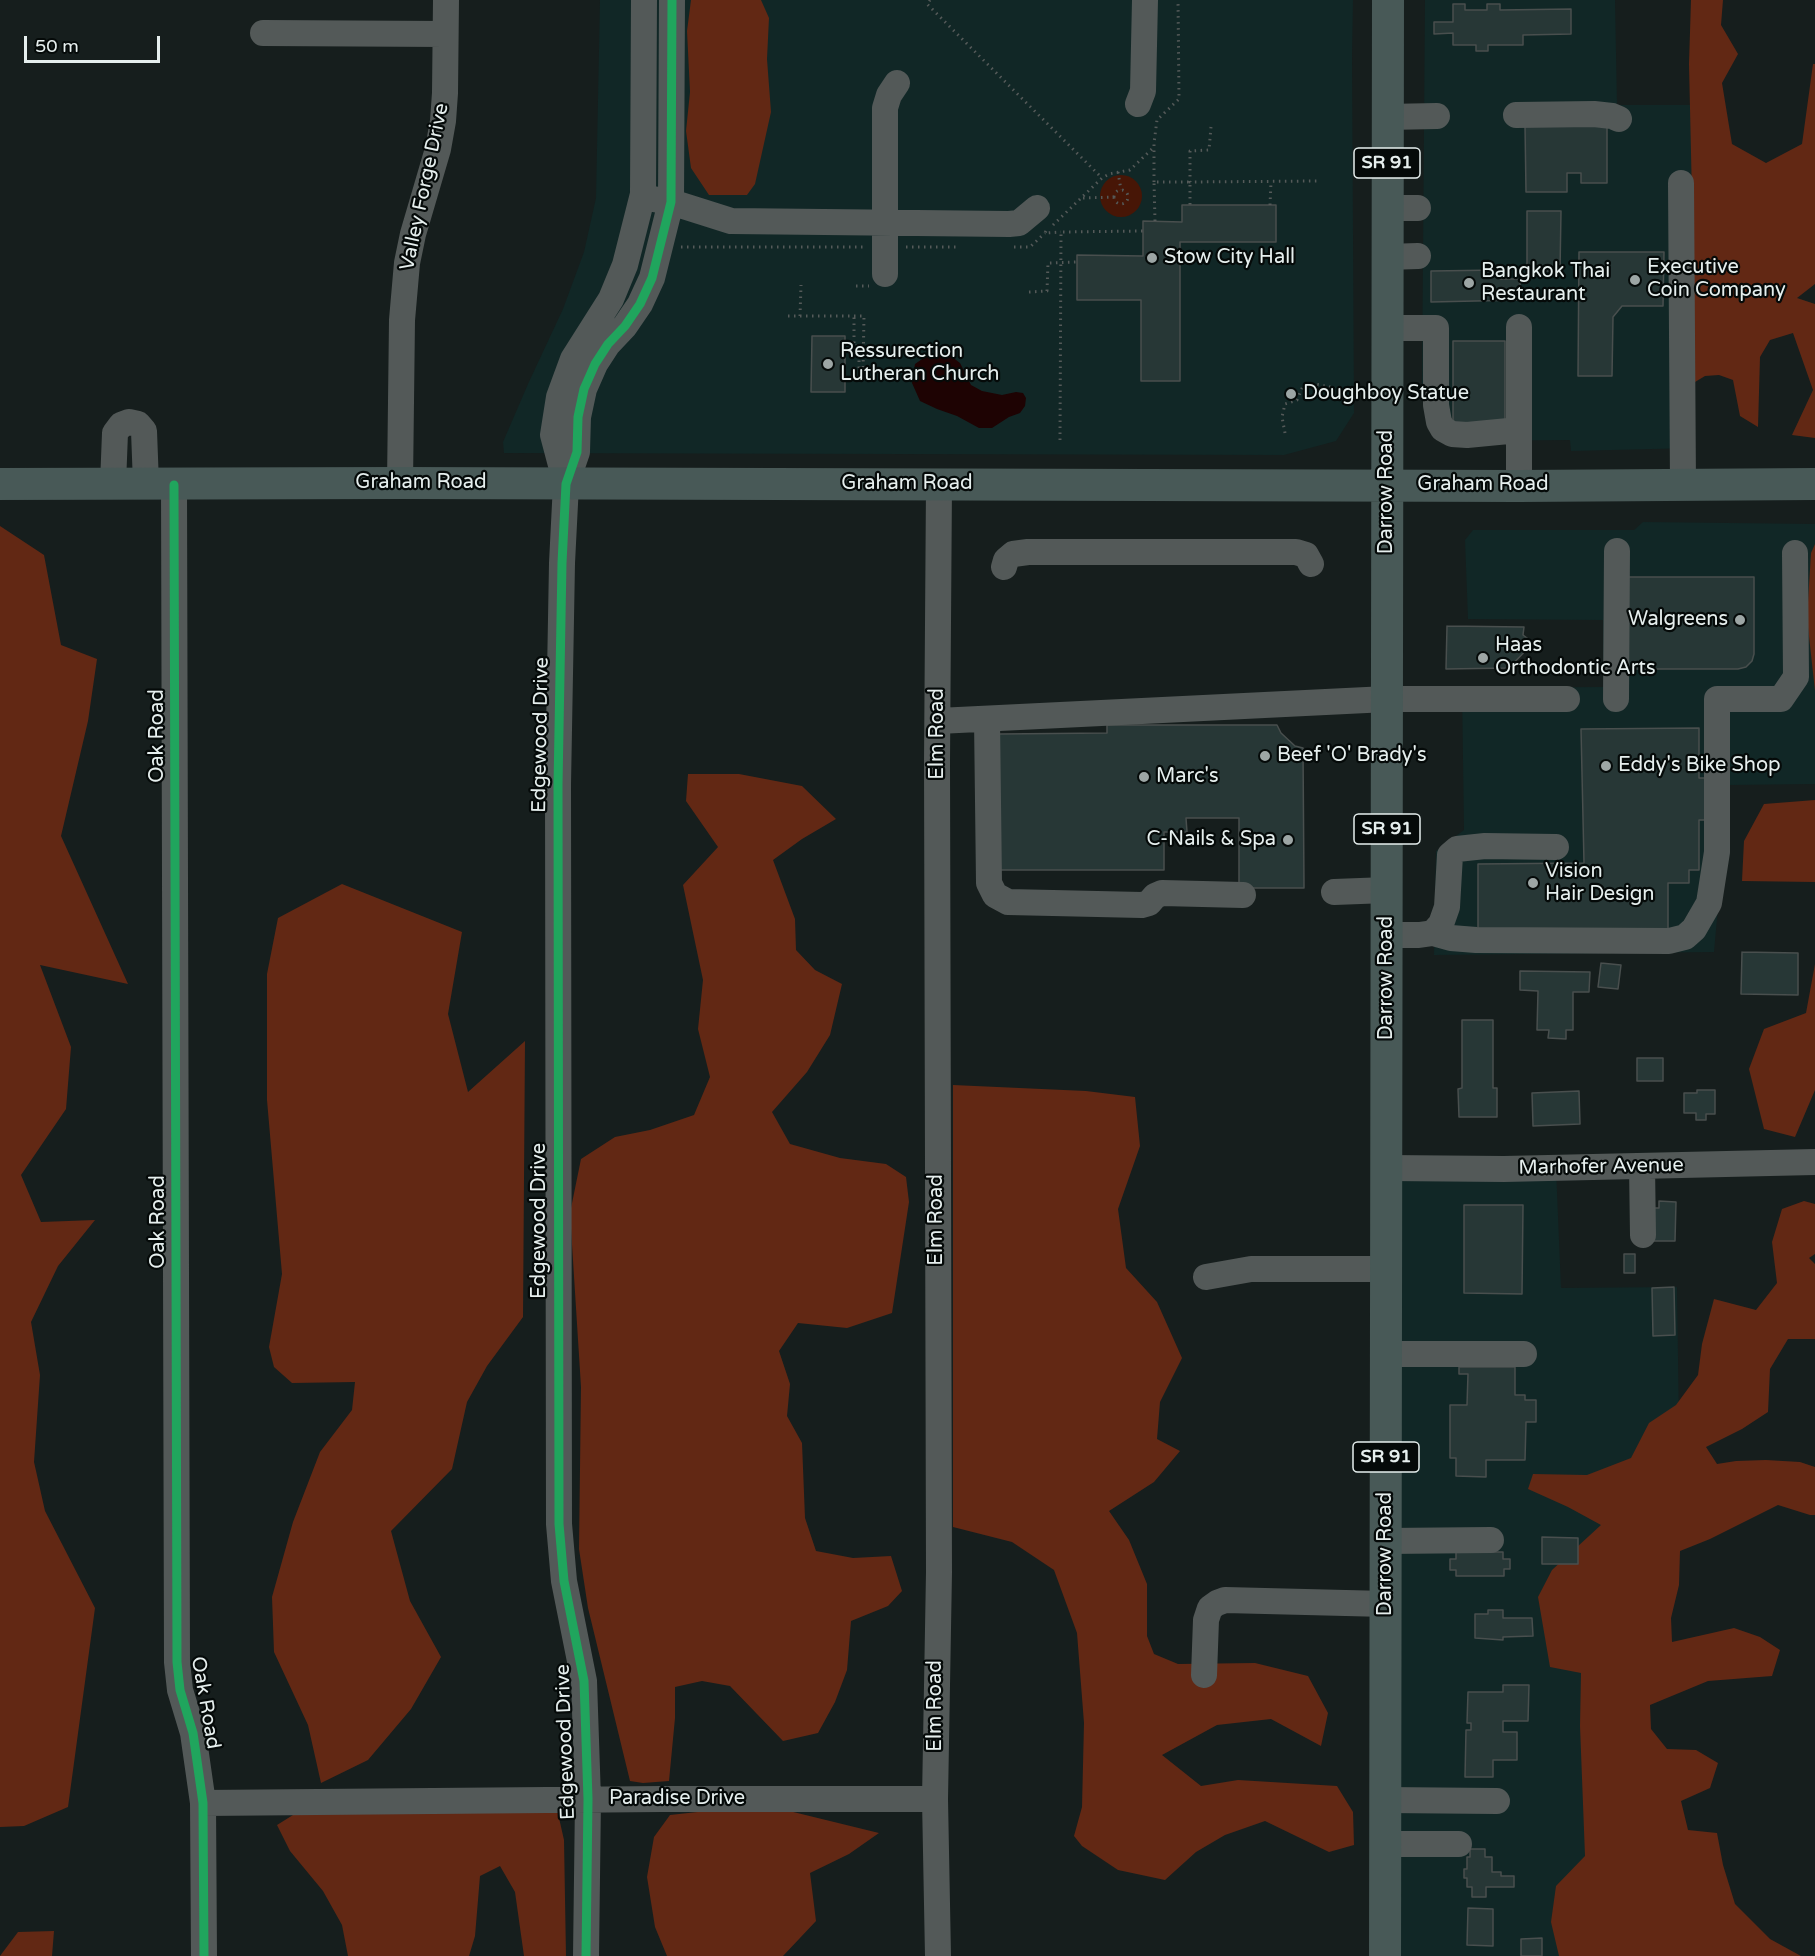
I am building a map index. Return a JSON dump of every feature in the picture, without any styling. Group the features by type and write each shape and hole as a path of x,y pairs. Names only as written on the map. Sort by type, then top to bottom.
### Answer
{"main road":[{"name":"Darrow Road","path":"1385,1956 1388,0"},
{"name":"Graham Road","path":"0,484 1386,484 1519,486 1815,484"}],"street":[{"name":"Valley Forge Drive","path":"400,483 402,320 407,263 441,130 446,93 446,0"},
{"path":"566,484 553,435 559,397 573,359 611,299 625,264 643,197 645,158 644,0"},
{"path":"566,484 577,452 578,417 584,389 595,364 640,304 652,278 670,202 672,0"},
{"path":"1138,104 1143,91 1145,0"},
{"path":"263,33 445,34"},
{"path":"878,280 884,223 885,108 889,95 897,83"},
{"path":"1516,115 1594,114 1619,119"},
{"path":"1387,117 1437,116"},
{"path":"1681,183 1683,485"},
{"path":"643,197 670,202 731,221 1009,224 1019,223 1037,208"},
{"path":"1387,208 1418,208"},
{"path":"1387,257 1418,256"},
{"path":"1519,327 1519,486"},
{"path":"1387,328 1436,328 1436,405 1439,422 1443,429 1452,434 1467,435 1519,430"},
{"name":"Oak Road","path":"113,484 116,433 121,425 129,422 138,424 144,431 176,544 177,1662 180,1690 193,1733 203,1803 204,1956"},
{"name":"Edgewood Drive","path":"566,484 562,563 558,785 559,1524 564,1581 584,1681 588,1799 586,1956"},
{"name":"Elm Road","path":"938,1956 935,1799 939,1572 939,484"},
{"path":"1616,699 1617,551"},
{"path":"1004,567 1006,560 1012,554 1028,552 1296,552 1306,555 1311,564"},
{"path":"1387,935 1433,933 1451,938 1476,940 1669,941 1684,937 1694,929 1709,903 1717,852 1717,699 1781,699 1796,677 1795,553"},
{"path":"938,721 1387,699 1567,699"},
{"path":"987,719 989,883 995,895 1008,902 1142,905 1149,903 1155,896 1162,893 1243,895"},
{"path":"1433,933 1441,924 1447,907 1450,855 1457,849 1485,846 1556,847"},
{"path":"1334,892 1387,890"},
{"name":"Marhofer Avenue","path":"1388,1168 1504,1169 1815,1162"},
{"path":"1642,1166 1643,1235"},
{"path":"1206,1277 1251,1269 1387,1269"},
{"path":"1387,1354 1524,1354"},
{"path":"1386,1540 1491,1540"},
{"path":"1204,1676 1206,1620 1210,1608 1217,1603 1225,1600 1386,1605"},
{"name":"Paradise Drive","path":"203,1803 588,1799 935,1799"},
{"path":"1385,1800 1497,1801"},
{"path":"1385,1844 1459,1844"}],"path":[{"path":"930,0 927,4 1102,178"},
{"path":"1155,221 1154,147 1157,120 1179,99 1178,0"},
{"path":"1190,205 1190,151 1209,150 1211,127"},
{"path":"1143,231 1045,232 1102,178 1109,174 1130,170 1154,147"},
{"path":"1118,172 1121,190"},
{"path":"1154,182 1319,181"},
{"path":"1270,182 1270,206"},
{"path":"1115,197 1118,202 1126,201 1127,193 1121,190"},
{"path":"1115,197 1121,190"},
{"path":"1081,198 1115,197"},
{"path":"1060,440 1061,232"},
{"path":"1029,292 1047,291 1048,263 1077,262"},
{"path":"856,286 878,280"},
{"path":"800,316 801,285"},
{"path":"788,316 800,316 854,316 864,316 863,370 859,370 859,346 854,346 854,316"},
{"path":"1285,433 1282,417 1286,404 1297,400 1302,386 1315,384 1335,388"}],"shaded area":[{"path":"600,0 1353,0 1354,413 1336,441 1284,455 504,453 503,442 563,309 584,252 596,198"},
{"path":"691,0 761,0 769,18 767,59 771,112 755,184 747,195 709,195 691,168 686,131 690,92 687,31"},
{"path":"1425,0 1615,0 1617,105 1697,105 1693,448 1571,451 1570,440 1453,441 1428,420 1422,384"},
{"path":"1691,0 1723,0 1721,25 1738,54 1722,83 1732,144 1766,163 1802,144 1813,64 1815,64 1815,284 1797,298 1815,304 1815,438 1792,435 1813,390 1793,333 1770,340 1760,357 1758,427 1740,416 1733,380 1719,375 1705,376 1690,385 1692,197 1689,64"},
{"path":"1121,175 1136,181 1142,196 1136,211 1121,217 1106,211 1100,196 1106,181"},
{"path":"951,356 960,363 971,385 982,391 1002,395 1023,393 1026,398 1025,406 1020,413 992,428 979,428 920,401 912,383 915,364 925,357"},
{"path":"1643,522 1815,524 1815,784 1729,785 1714,952 1434,955 1436,851 1464,830 1462,688 1603,687 1603,620 1468,619 1465,540 1473,530 1634,530"},
{"path":"0,526 44,555 61,645 97,659 88,721 61,836 128,984 40,965 71,1047 66,1109 21,1175 41,1222 95,1220 58,1266 31,1322 40,1375 34,1462 45,1511 95,1608 68,1807 24,1826 0,1827"},
{"path":"1815,544 1815,691 1807,618 1811,553"},
{"path":"688,774 739,774 802,786 836,819 773,860 795,919 796,950 815,970 842,984 830,1035 807,1072 772,1112 790,1144 840,1158 886,1164 906,1177 909,1202 892,1313 847,1328 798,1323 779,1351 790,1384 787,1416 802,1443 805,1518 816,1551 853,1558 891,1556 902,1591 888,1606 851,1621 847,1670 835,1702 818,1733 783,1741 730,1686 702,1681 675,1687 675,1718 669,1781 643,1783 630,1781 588,1608 579,1549 581,1387 570,1213 581,1159 615,1137 650,1130 694,1115 710,1077 698,1029 703,980 683,885 718,847 686,801"},
{"path":"1815,800 1815,882 1742,881 1744,841 1764,804"},
{"path":"342,884 462,932 448,1014 468,1092 525,1041 523,1317 487,1366 467,1402 452,1469 391,1531 410,1601 441,1657 411,1709 368,1760 321,1783 308,1725 274,1652 272,1597 293,1522 320,1452 352,1410 355,1382 292,1383 274,1367 269,1347 282,1274 267,1100 267,974 278,918"},
{"path":"1815,964 1815,1090 1795,1137 1764,1129 1749,1069 1764,1029 1806,1013"},
{"path":"953,1085 1086,1091 1135,1097 1140,1146 1118,1209 1126,1268 1157,1302 1182,1358 1160,1402 1157,1439 1180,1451 1154,1482 1109,1511 1129,1540 1147,1584 1147,1636 1154,1654 1178,1664 1255,1663 1308,1676 1328,1713 1321,1746 1271,1719 1217,1725 1162,1755 1201,1786 1238,1780 1337,1786 1353,1812 1354,1845 1329,1852 1265,1821 1225,1835 1196,1852 1165,1880 1118,1870 1082,1846 1074,1836 1082,1807 1084,1723 1077,1633 1054,1570 1012,1542 953,1527"},
{"path":"1380,1166 1556,1168 1561,1288 1677,1287 1680,1496 1599,1956 1385,1956"},
{"path":"1804,1201 1815,1204 1815,1254 1809,1258 1815,1264 1815,1339 1788,1339 1770,1369 1768,1412 1742,1429 1706,1447 1717,1464 1766,1460 1800,1462 1815,1467 1815,1515 1778,1505 1710,1539 1680,1551 1679,1585 1671,1618 1672,1642 1734,1628 1760,1637 1780,1650 1772,1676 1708,1681 1650,1705 1651,1729 1667,1749 1696,1750 1718,1763 1710,1788 1681,1801 1688,1830 1717,1833 1723,1865 1735,1904 1770,1939 1801,1956 1559,1956 1551,1922 1556,1886 1585,1856 1580,1726 1581,1673 1550,1667 1538,1597 1552,1570 1601,1525 1528,1489 1533,1474 1587,1475 1631,1458 1649,1423 1676,1405 1698,1375 1702,1344 1714,1299 1756,1310 1777,1283 1772,1242 1782,1209"},
{"path":"557,1809 564,1840 566,1956 524,1956 515,1892 500,1866 480,1876 475,1936 469,1956 348,1956 342,1925 323,1891 290,1851 277,1825 301,1810"},
{"path":"725,1809 781,1809 879,1833 849,1854 810,1873 816,1921 783,1956 667,1956 655,1927 647,1877 654,1837 670,1815"},
{"path":"54,1931 52,1956 0,1956 18,1932"}],"building":[{"path":"1453,4 1465,4 1465,10 1487,10 1487,4 1500,4 1500,10 1571,9 1571,34 1523,35 1523,45 1488,45 1488,51 1476,51 1476,45 1453,45 1453,33 1434,34 1434,22 1453,22"},
{"path":"1607,124 1607,183 1581,183 1581,173 1567,173 1567,192 1526,192 1525,125"},
{"path":"1182,205 1276,205 1276,242 1180,242 1180,381 1141,381 1141,300 1077,300 1077,255 1143,256 1143,221 1182,222"},
{"path":"1527,211 1561,211 1560,271 1527,271"},
{"path":"1579,252 1664,252 1663,306 1622,306 1613,317 1612,376 1578,376"},
{"path":"1500,270 1500,279 1520,279 1520,300 1431,302 1431,271"},
{"name":"Ressurection Lutheran Church","path":"812,336 845,336 845,392 811,392"},
{"path":"1453,341 1505,341 1505,423 1453,423"},
{"name":"Walgreens","path":"1626,577 1754,577 1754,654 1752,661 1746,667 1738,669 1625,669"},
{"name":"Haas Orthodontic Arts","path":"1447,626 1524,627 1523,635 1532,644 1509,668 1446,669"},
{"path":"1107,725 1277,725 1281,733 1295,746 1303,748 1304,888 1239,888 1239,818 1186,818 1187,832 1164,832 1164,870 999,870 999,734 1107,733"},
{"path":"1699,728 1699,778 1708,778 1708,820 1699,820 1699,870 1689,870 1689,883 1668,883 1668,933 1478,934 1478,864 1584,863 1581,729"},
{"path":"1742,952 1798,953 1798,995 1741,994"},
{"path":"1601,963 1621,965 1618,989 1598,987"},
{"path":"1520,971 1590,972 1589,992 1573,992 1573,1030 1566,1030 1566,1039 1548,1038 1549,1030 1537,1030 1538,991 1520,990"},
{"path":"1462,1020 1493,1020 1493,1088 1497,1088 1497,1117 1459,1117 1458,1089 1462,1088"},
{"path":"1637,1058 1663,1058 1663,1081 1637,1081"},
{"path":"1697,1090 1715,1090 1715,1114 1706,1114 1706,1120 1696,1120 1696,1113 1684,1113 1684,1093 1697,1093"},
{"path":"1579,1091 1580,1124 1533,1126 1532,1093"},
{"path":"1659,1201 1676,1202 1675,1241 1649,1241 1649,1208 1659,1208"},
{"path":"1464,1205 1523,1205 1522,1294 1464,1293"},
{"path":"1624,1254 1635,1254 1635,1273 1624,1273"},
{"path":"1674,1287 1675,1335 1653,1336 1652,1288"},
{"path":"1459,1367 1515,1367 1515,1395 1525,1395 1525,1400 1536,1400 1536,1422 1526,1422 1525,1460 1486,1460 1486,1477 1456,1476 1456,1458 1450,1458 1450,1405 1467,1405 1468,1374 1459,1374"},
{"path":"1542,1537 1578,1538 1578,1564 1542,1564"},
{"path":"1456,1552 1503,1552 1503,1559 1510,1559 1510,1569 1504,1569 1504,1576 1456,1576 1456,1570 1450,1570 1450,1559 1456,1559"},
{"path":"1488,1610 1503,1610 1503,1618 1532,1618 1533,1636 1503,1637 1503,1640 1475,1638 1475,1614 1488,1614"},
{"path":"1503,1685 1529,1685 1528,1721 1503,1721 1503,1732 1517,1732 1517,1760 1493,1760 1493,1777 1465,1777 1466,1730 1471,1730 1471,1723 1467,1723 1468,1692 1503,1692"},
{"path":"1470,1849 1485,1849 1485,1857 1492,1857 1492,1872 1501,1872 1501,1876 1514,1876 1514,1887 1486,1887 1486,1897 1472,1897 1472,1887 1467,1887 1467,1878 1464,1878 1464,1869 1467,1869"},
{"path":"1468,1908 1493,1909 1493,1946 1467,1945"},
{"path":"1542,1938 1542,1956 1521,1956 1521,1939"}],"cycle path":[{"path":"586,1956 588,1799 584,1681 564,1581 559,1524 558,785 562,563 566,484 577,452 578,417 584,389 595,364 608,344 625,326 640,304 652,278 671,202 672,0"},
{"path":"174,485 177,1662 180,1690 193,1733 203,1803 204,1956"}],"place":[{"name":"Stow City Hall","path":"1152,258"},
{"name":"Executive Coin Company","path":"1635,280"},
{"name":"Bangkok Thai Restaurant","path":"1469,283"},
{"name":"Ressurection Lutheran Church","path":"828,364"},
{"name":"Doughboy Statue","path":"1291,394"},
{"name":"Walgreens","path":"1740,620"},
{"name":"Haas Orthodontic Arts","path":"1483,658"},
{"name":"Beef 'O' Brady's","path":"1265,756"},
{"name":"Eddy's Bike Shop","path":"1606,766"},
{"name":"Marc's","path":"1144,777"},
{"name":"C-Nails & Spa","path":"1288,840"},
{"name":"Vision Hair Design","path":"1533,883"}]}
